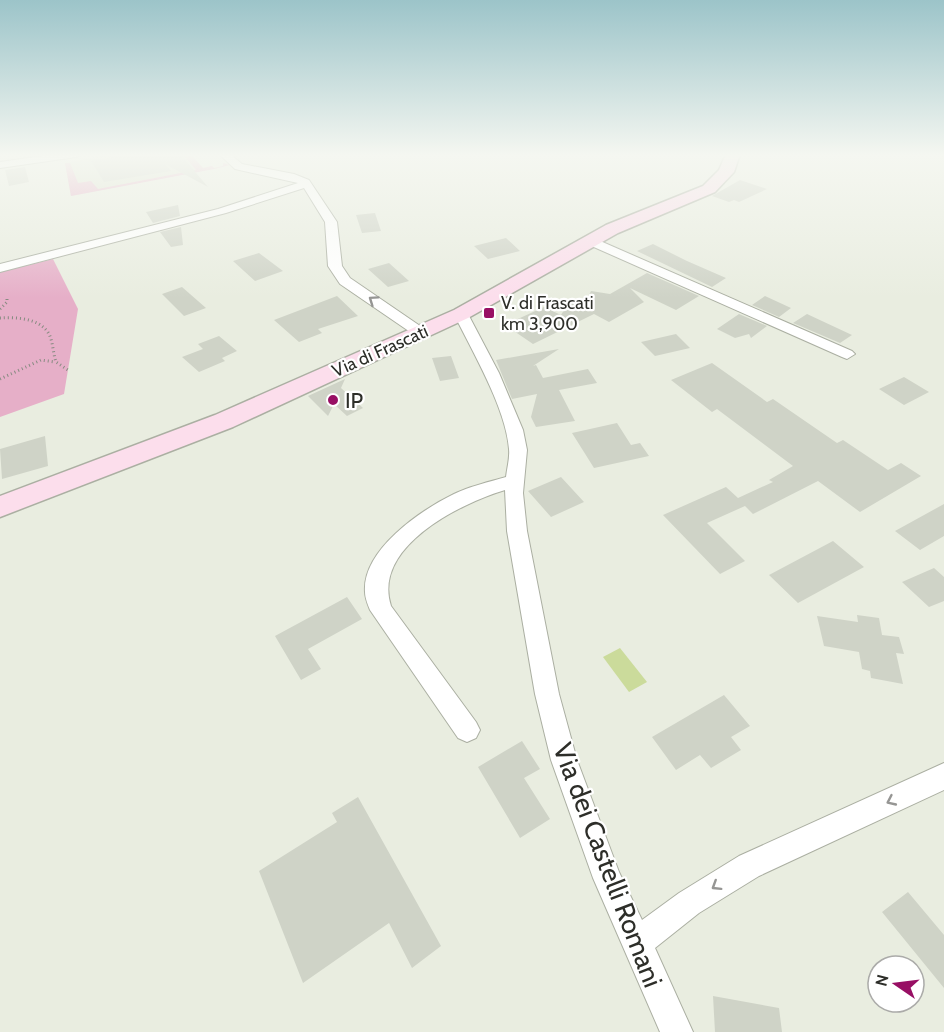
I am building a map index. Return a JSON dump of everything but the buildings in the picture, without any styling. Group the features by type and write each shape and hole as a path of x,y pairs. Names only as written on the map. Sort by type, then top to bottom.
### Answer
{"main road":[{"name":"Via di Frascati","path":"0,507 214,425 421,333 461,314 591,241 632,220 676,202"}],"street":[{"path":"0,268 222,211 246,202"},
{"path":"317,202 331,222 334,262 338,273 421,333"},
{"path":"591,241 847,354"},
{"name":"Via dei Castelli Romani","path":"461,314 491,373 514,430 518,450 514,510 521,556 559,742 595,846 636,944 677,1032"},
{"path":"467,730 381,610 375,598 375,584 377,574 389,555 423,521 464,498 515,481"},
{"path":"636,944 689,903 749,866 944,776"}],"path":[{"path":"0,309 7,302 7,297"},
{"path":"0,318 16,318 43,327 50,335 56,362"},
{"path":"0,379 41,360 56,362 68,370"}],"shaded area":[{"path":"53,259 78,309 64,394 0,417 0,272"},
{"path":"620,648 647,682 629,692 603,657"}],"place":[{"name":"V. di Frascati km 3,900","path":"489,313"},
{"name":"IP","path":"333,400"}]}
